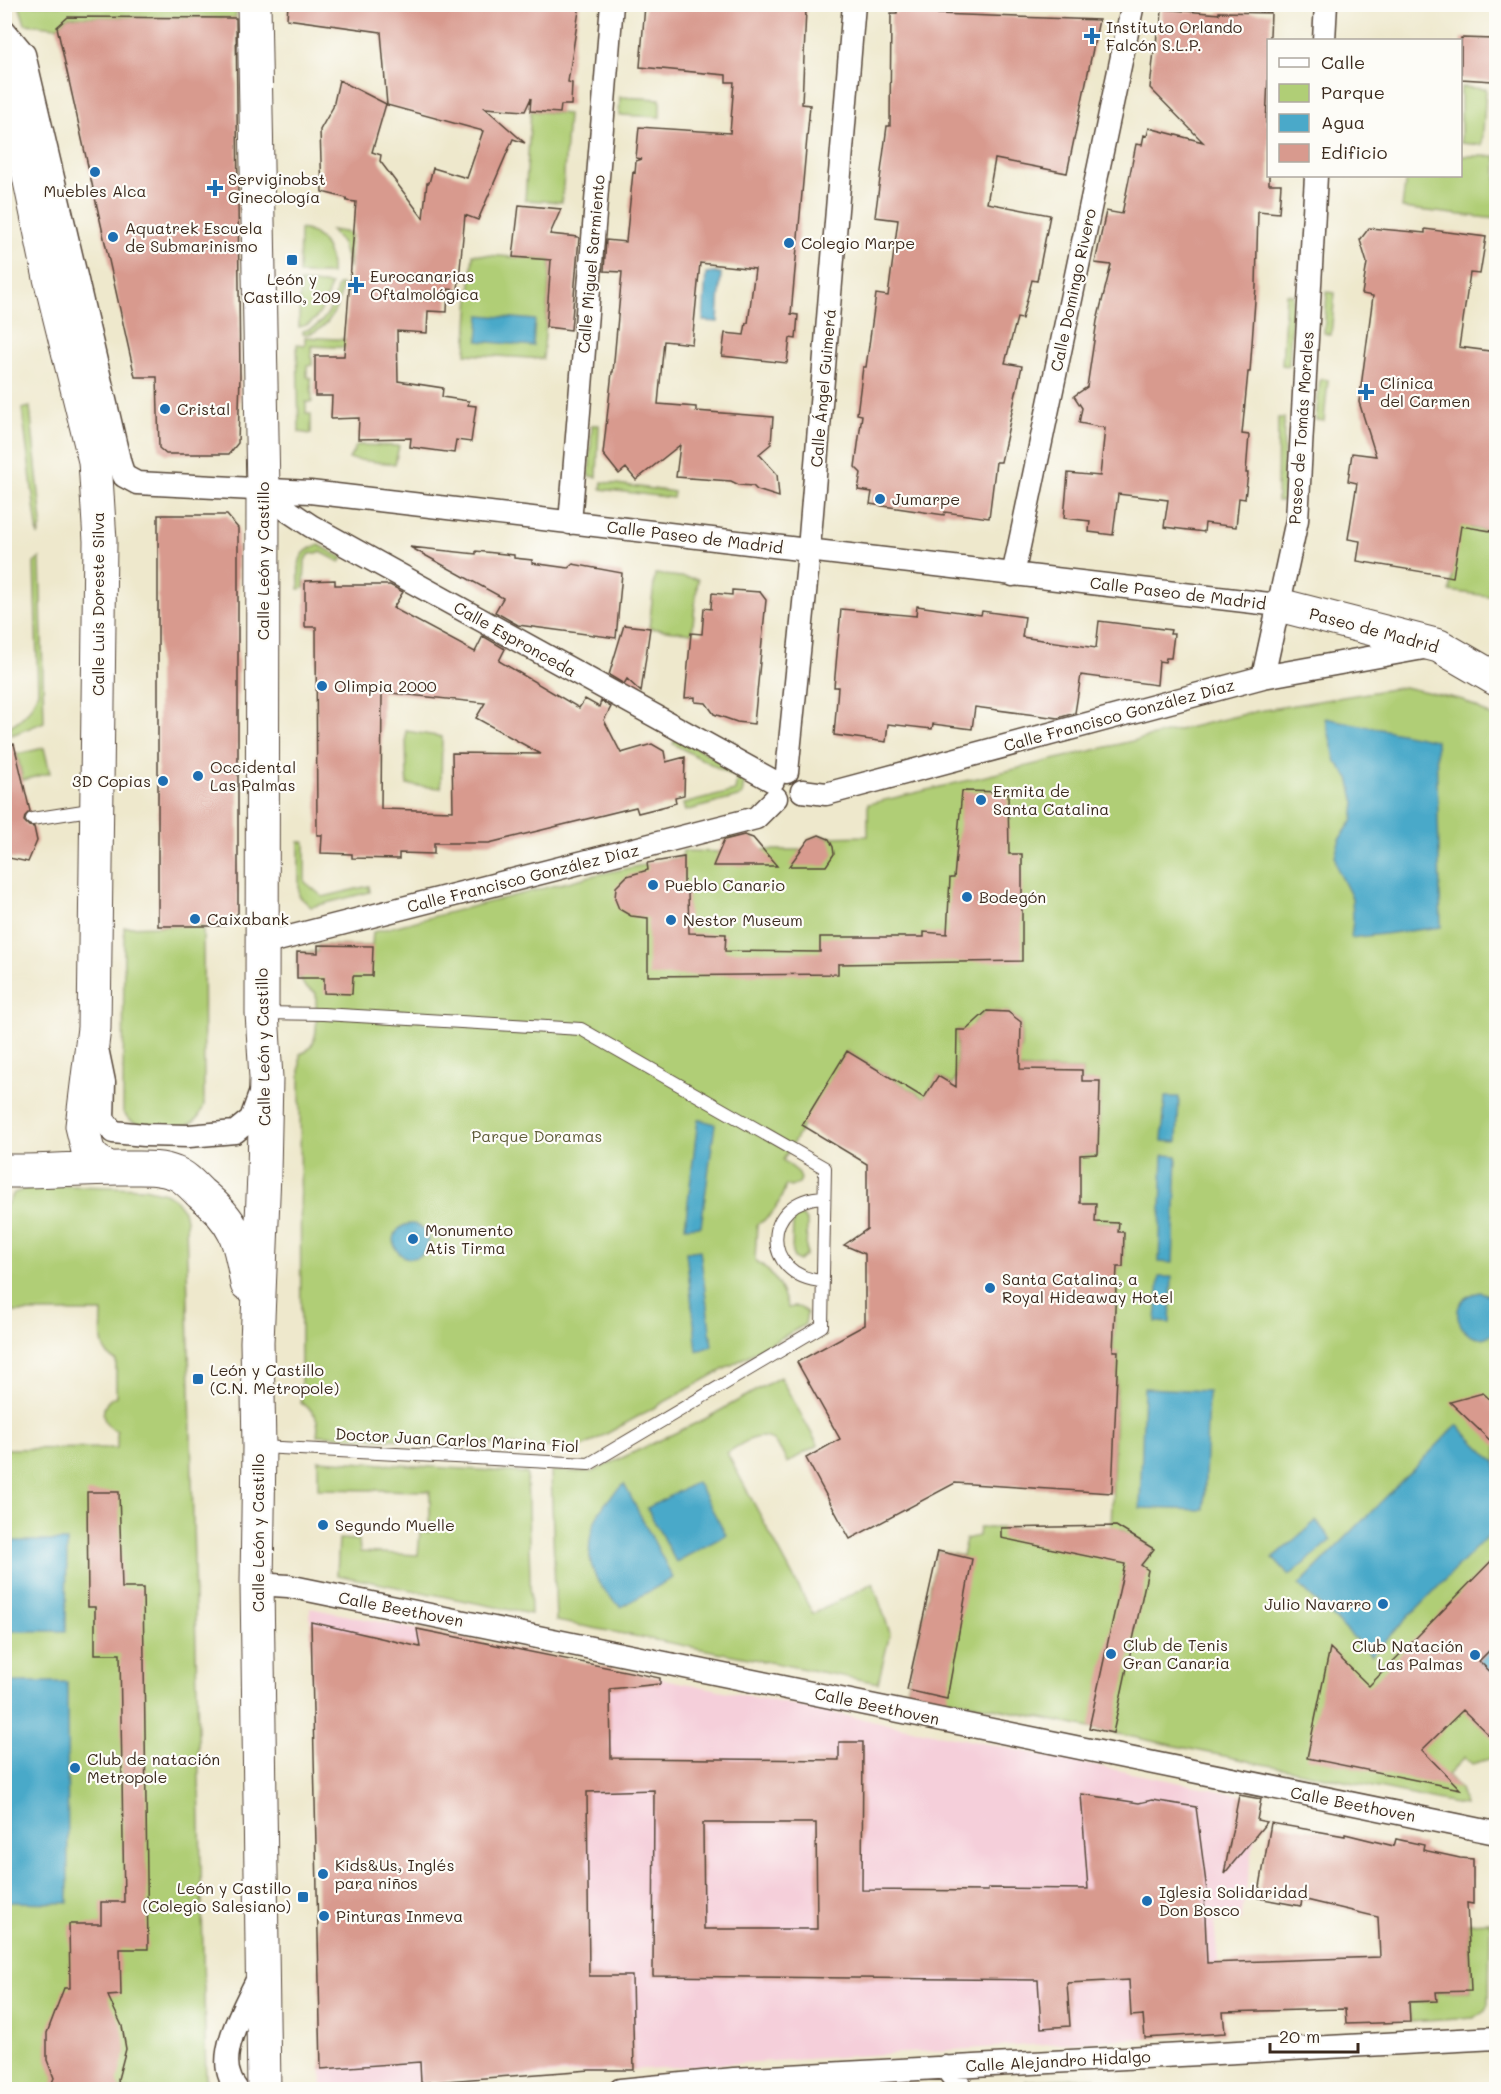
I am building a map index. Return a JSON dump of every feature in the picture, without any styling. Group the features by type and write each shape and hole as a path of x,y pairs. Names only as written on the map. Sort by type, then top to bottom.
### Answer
{"street":[{"name":"Calle León y Castillo","path":"255,4 263,490 262,1013 266,1078 257,1342 259,1447 257,1584 264,2090"},
{"name":"Calle Miguel Sarmiento","path":"570,523 612,4"},
{"name":"Calle Ángel Guimerá","path":"779,784 809,550 854,4"},
{"name":"Calle Domingo Rivero","path":"1013,575 1133,4"},
{"path":"1324,39 1326,4"},
{"name":"Calle Paseo de Madrid","path":"4,30 24,54 120,464 124,476 137,483 310,492 1279,605"},
{"name":"Calle Luis Doreste Silva","path":"4,55 50,278 95,462 100,541 94,1028 82,1126 88,1151 95,1160 106,1167"},
{"name":"Paseo de Tomás Morales","path":"1263,677 1297,520 1316,177"},
{"name":"Calle Espronceda","path":"263,490 286,510 311,526 779,784"},
{"name":"Paseo de Madrid","path":"1279,605 1439,646 1497,679"},
{"name":"Calle Francisco González Díaz","path":"262,944 756,818 779,784 798,776 803,785 802,791 826,794 1263,677 1439,646"},
{"path":"94,1028 104,1082 103,1119 113,1132 189,1136 235,1132 250,1119 266,1078"},
{"name":"Calle Luis Doreste Silva","path":"39,1172 62,1154 82,1126"},
{"path":"4,1171 39,1172 106,1167 160,1169 177,1174 221,1211 234,1229 241,1245 257,1342"},
{"name":"Calle Beethoven","path":"257,1584 300,1588 1497,1833"},
{"path":"237,2090 229,2076 227,2052 262,1969"},
{"name":"Calle Alejandro Hidalgo","path":"621,2089 734,2084 945,2067 1497,2038"},
{"path":"945,2067 963,2090"}],"lane":[{"path":"32,819 96,809"},
{"name":"Doctor Juan Carlos Marina Fiol","path":"259,1447 589,1464 822,1326 825,1168 581,1029 323,1014 262,1013"},
{"path":"823,1281 808,1280 790,1269 778,1252 776,1238 779,1224 786,1212 797,1203 810,1197 824,1197"}],"shaded area":[{"path":"310,1608 1261,1799 1241,1920 1214,1921 1225,2033 322,2089"}],"green space":[{"path":"19,5 236,5 236,18 68,17 57,27 25,24"},
{"path":"1462,87 1486,89 1482,145 1462,143"},
{"path":"620,97 660,99 660,117 619,115"},
{"path":"531,111 568,114 562,202 525,200"},
{"path":"1462,156 1496,156 1496,219 1402,208 1406,177 1462,177"},
{"path":"300,229 315,234 320,239 328,251 331,274 299,274"},
{"path":"331,230 350,233 349,268 342,244"},
{"path":"473,254 551,260 543,359 466,354"},
{"path":"300,282 331,285 317,317 312,322 299,327"},
{"path":"338,285 342,285 341,293 331,317 319,329 303,334 303,331 311,329 323,320 334,300"},
{"path":"1327,292 1335,293 1331,335 1324,333"},
{"path":"1286,294 1293,295 1289,366 1282,365"},
{"path":"305,337 396,343 396,350 311,346 312,365 307,366 307,377 311,378 312,402 306,402 306,414 311,414 311,434 299,432 297,344 305,345"},
{"path":"1320,379 1328,380 1324,421 1316,420"},
{"path":"30,407 42,523 38,536 22,409"},
{"path":"1278,418 1284,418 1283,501 1277,501"},
{"path":"592,425 599,425 597,477 589,476"},
{"path":"357,445 399,446 395,464 349,459"},
{"path":"1456,459 1496,466 1496,486 1494,485 1471,528 1496,532 1496,597 1450,591 1455,562"},
{"path":"602,482 674,492 673,498 601,489"},
{"path":"319,545 343,558 340,562 321,552 310,554 305,560 304,588 299,589 299,567 302,556 311,548"},
{"path":"40,558 44,722 12,735 10,726 28,712 38,691 34,563"},
{"path":"655,574 698,579 692,633 649,628"},
{"name":"Parque Doramas","path":"1404,687 1463,700 1496,719 1496,1757 1472,1764 1465,1757 1447,1775 1460,1789 1465,1806 907,1690 938,1551 962,1556 966,1539 978,1536 979,1528 1111,1528 1118,1352 1113,1351 1117,1267 1123,1266 1124,1232 1118,1232 1119,1223 1095,1222 1096,1203 983,1200 1080,1164 1080,1155 1098,1154 1100,1082 1082,1081 1082,1070 1004,1068 1005,1061 1021,1049 1021,1022 1008,1012 987,1011 973,1023 973,1030 957,1030 956,1077 953,1085 938,1076 924,1098 847,1051 783,1160 798,1172 801,1179 799,1183 791,1187 786,1185 772,1213 757,1224 755,1260 767,1269 776,1281 788,1308 798,1307 807,1313 805,1324 799,1328 579,1449 317,1435 318,1424 315,1416 301,1403 300,1054 312,1045 315,1037 316,993 305,987 300,978 297,978 297,952 318,952 318,945 372,946 373,932 595,875 682,857 683,851 727,852 725,837 736,834 753,838 759,850 805,850 809,839 819,835 826,837 868,836 868,804 1258,711","holes":["1111,1529 1121,1529 1154,1549 1142,1565 1111,1548"]},
{"path":"406,731 442,737 441,788 407,785"},
{"path":"677,737 745,775 742,796 685,811 683,804 735,791 737,778 673,744"},
{"path":"44,748 50,773 23,780 17,754"},
{"path":"299,842 305,842 305,882 323,897 369,886 370,892 311,907 299,896"},
{"path":"203,925 204,1105 197,1118 185,1126 162,1127 133,1122 123,1112 124,927"},
{"path":"36,1185 144,1188 165,1193 174,1198 184,1211 186,1219 206,2081 213,2089 5,2089 5,1449 117,1448 117,1431 107,1424 103,1414 106,1403 116,1396 116,1361 110,1357 103,1346 102,1312 5,1312 5,1207 14,1193"},
{"path":"803,1216 807,1222 806,1255 799,1261 792,1253 793,1220 794,1217"},
{"path":"780,1377 818,1445 787,1463 781,1451 769,1438 754,1438 727,1453 813,1614 873,1583 890,1633 878,1683 556,1621 551,1471 592,1472 705,1419"},
{"path":"318,1460 527,1473 531,1614 337,1575 339,1539 359,1540 360,1552 418,1555 420,1532 430,1532 430,1491 318,1489"},
{"path":"1490,1922 1489,2004 1486,2010 1474,2018 1410,2022 1409,2002 1436,2001 1436,1992 1471,1991 1468,1923"},
{"path":"1095,2077 1097,2089 1022,2089 1026,2081"}],"water":[{"path":"706,273 721,273 718,322 703,321"},
{"path":"480,315 535,320 533,346 478,341"},
{"path":"1325,718 1436,740 1441,927 1351,938 1352,898 1337,868 1335,856 1340,838 1353,820 1355,803 1349,778 1336,762"},
{"path":"1165,1097 1179,1097 1177,1142 1162,1141"},
{"path":"698,1119 715,1124 701,1226 685,1227"},
{"path":"1163,1155 1177,1156 1173,1263 1159,1262"},
{"path":"411,1224 423,1229 428,1241 423,1253 411,1258 399,1253 394,1241 399,1229"},
{"path":"700,1250 712,1346 697,1351 686,1252"},
{"path":"1159,1277 1172,1277 1170,1323 1156,1322"},
{"path":"1481,1292 1496,1300 1496,1330 1485,1337 1475,1337 1467,1333 1460,1324 1458,1315 1460,1305 1467,1297"},
{"path":"1144,1388 1208,1391 1204,1510 1140,1508"},
{"path":"1457,1425 1496,1463 1496,1527 1372,1655 1299,1585"},
{"path":"697,1482 726,1535 676,1562 647,1508"},
{"path":"624,1484 673,1578 621,1607 606,1593 596,1578 591,1562 590,1546 592,1529 599,1513"},
{"path":"1316,1521 1332,1540 1289,1576 1273,1558"},
{"path":"5,1541 67,1541 66,1631 5,1631"},
{"path":"1496,1643 1496,1678 1479,1661"},
{"path":"5,1682 67,1682 68,1903 5,1902"}],"building":[{"path":"288,4 580,4 568,82 572,83 571,105 561,105 560,113 530,111 531,98 525,111 485,108 525,143 513,139 478,220 465,215 458,290 448,289 447,312 428,311 427,333 397,331 398,381 443,388 442,397 469,401 468,405 476,406 471,442 456,440 454,453 410,447 411,438 358,439 359,418 331,419 332,396 315,396 315,356 344,356 356,202 322,192 320,130 333,107 339,80 386,104 372,152 381,155 380,161 423,218 427,183 429,183 433,168 467,178 483,131 387,105 381,32 287,19"},
{"path":"677,4 806,9 802,104 810,105 791,314 798,315 796,339 790,338 787,363 722,356 725,333 744,335 746,323 748,323 755,269 700,263 692,344 664,341 658,404 696,407 696,411 773,417 771,444 759,454 777,474 779,497 757,490 753,486 739,485 731,481 676,477 680,445 636,480 626,468 619,474 603,454 622,272 604,271 606,240 626,242 633,172 635,173 636,161 642,159 636,158 639,127 730,133 734,82 726,82 726,75 640,67 645,5 677,7"},
{"path":"898,4 938,4 938,14 1099,20 1067,173 995,159 987,203 1050,215 1037,281 1032,280 1022,319 1017,318 1005,363 1022,366 1001,462 996,462 989,518 945,512 944,515 870,504 872,492 858,490 861,473 855,467 862,415 857,414 863,367 866,367 876,294 888,296 898,220 875,217 887,126 890,126 891,13 897,13"},
{"path":"1162,9 1219,14 1219,12 1271,13 1270,39 1267,39 1267,177 1269,177 1269,184 1281,184 1279,213 1258,211 1250,372 1248,372 1242,434 1249,435 1246,473 1248,473 1245,499 1239,498 1236,527 1205,523 1204,532 1164,527 1168,500 1118,494 1113,535 1089,532 1090,521 1064,518 1068,473 1100,476 1105,428 1079,423 1082,408 1074,396 1087,387 1097,321 1111,265 1095,263 1106,211 1122,214 1136,144 1142,145 1144,135 1147,136 1149,128 1203,142 1150,88 1157,29 1161,25"},
{"path":"68,17 236,18 240,376 238,443 229,454 166,454 159,448 157,377 135,377 57,27"},
{"path":"1461,39 1494,39 1493,81 1462,79"},
{"path":"519,205 561,209 550,234 579,238 571,330 546,327 551,260 513,257"},
{"path":"1369,228 1425,233 1425,229 1486,237 1480,274 1470,273 1459,347 1497,352 1497,462 1494,485 1497,486 1497,532 1461,526 1453,577 1357,561 1360,541 1348,539 1357,483 1348,481 1352,453 1376,456 1359,402 1373,296 1362,294 1367,263 1360,240"},
{"path":"158,515 227,515 238,528 238,913 225,926 158,926"},
{"path":"410,547 476,554 476,551 514,555 514,558 532,560 532,563 568,568 573,564 622,573 616,638 518,625 495,612 503,598"},
{"path":"335,580 335,585 390,585 403,592 393,608 475,652 483,636 505,649 499,661 579,708 585,699 599,707 601,701 611,707 604,720 621,753 652,744 664,751 666,762 685,757 684,795 675,797 676,803 638,813 636,807 489,843 434,843 434,854 399,853 399,859 352,858 352,854 321,853 322,835 317,835 316,627 305,627 305,581","holes":["382,692 485,703 476,718 541,754 452,753 453,811 381,809"]},
{"path":"732,590 760,592 766,600 754,724 737,722 714,714 706,703 695,702 695,697 685,698 691,633 702,634 704,608 711,609 712,593 732,595"},
{"path":"917,606 981,615 982,611 1025,617 1022,637 1096,648 1099,621 1171,630 1170,634 1174,634 1171,658 1166,658 1165,662 1159,661 1157,685 1081,675 1075,713 1058,718 975,707 972,729 933,724 932,729 888,724 886,742 834,735 838,687 834,687 841,609 916,616"},
{"path":"624,625 650,628 641,692 627,679 624,684 609,675"},
{"path":"14,744 30,811 24,821 34,827 37,841 28,862 4,857 4,745"},
{"name":"Pueblo Canario","path":"962,791 1008,792 1009,854 1022,854 1022,961 838,964 838,974 648,976 648,918 631,916 619,909 615,899 616,887 627,876 648,870 647,863 684,857 684,891 688,892 689,933 726,934 725,951 820,952 820,937 924,937 924,932 947,934 950,878 954,878"},
{"path":"744,835 753,838 777,866 713,866 724,840"},
{"path":"819,835 829,839 833,847 834,854 826,866 789,866 809,839"},
{"path":"318,945 373,946 372,976 353,976 352,994 324,993 324,978 297,978 297,952 318,953"},
{"name":"Santa Catalina, a Royal Hideaway Hotel","path":"987,1011 1008,1012 1021,1022 1020,1069 1082,1070 1082,1081 1100,1081 1098,1154 1080,1155 1080,1203 1096,1203 1095,1222 1119,1223 1118,1232 1124,1232 1123,1267 1117,1267 1113,1351 1118,1351 1112,1493 955,1483 850,1539 806,1458 840,1439 797,1362 865,1325 865,1254 844,1245 867,1229 867,1164 802,1125 847,1051 924,1098 938,1076 956,1087 957,1030 966,1030"},
{"path":"1483,1393 1497,1406 1497,1447 1450,1402"},
{"path":"87,1492 119,1492 122,1588 143,1588 148,1949 120,1949 121,1995 108,1996 122,2026 126,2049 118,2079 119,2090 49,2090 54,2078 47,2060 47,2033 64,1988 70,1988 69,1924 101,1924 101,1902 124,1902 120,1654 95,1654 95,1607 88,1607"},
{"path":"1116,1526 1154,1549 1141,1565 1148,1570 1113,1733 1089,1728 1125,1564 1001,1538 1001,1528"},
{"path":"938,1551 972,1559 947,1699 907,1690"},
{"path":"1497,1555 1497,1643 1479,1661 1497,1678 1497,1743 1463,1710 1422,1750 1460,1789 1307,1758 1330,1648 1369,1686"},
{"path":"311,1622 420,1647 417,1629 660,1678 660,1684 610,1689 611,1758 839,1760 839,1742 863,1742 862,1890 1088,1889 1081,1794 1139,1803 1152,1800 1196,1807 1207,1891 1204,1893 1207,1963 1380,1957 1378,1917 1302,1899 1301,1906 1258,1898 1271,1823 1345,1836 1345,1834 1394,1846 1396,1839 1424,1845 1423,1850 1473,1859 1473,1904 1467,1903 1471,1991 1436,1992 1437,2001 1409,2002 1410,2022 1346,2024 1345,2009 1223,2012 1225,2033 1145,2038 1143,2015 1131,2016 1129,1980 1067,1983 1070,2026 1041,2028 1038,1980 653,1976 654,1790 587,1792 589,1976 632,1976 634,2070 590,2070 421,2083 420,2062 321,2069","holes":["703,1823 816,1823 817,1929 704,1929"]},
{"path":"1239,1795 1261,1799 1257,1820 1267,1822 1224,1874"}],"place":[{"name":"Instituto Orlando Falcón S.L.P.","path":"1092,36"},
{"name":"Muebles Alca","path":"95,172"},
{"name":"Serviginobst Ginecología","path":"215,188"},
{"name":"Aquatrek Escuela de Submarinismo","path":"113,237"},
{"name":"Colegio Marpe","path":"789,243"},
{"name":"León y Castillo, 209","path":"292,260"},
{"name":"Eurocanarias Oftalmológica","path":"356,285"},
{"name":"Clínica del Carmen","path":"1366,392"},
{"name":"Cristal","path":"165,409"},
{"name":"Jumarpe","path":"880,499"},
{"name":"Olimpia 2000","path":"322,686"},
{"name":"Occidental Las Palmas","path":"198,776"},
{"name":"3D Copias","path":"163,781"},
{"name":"Ermita de Santa Catalina","path":"981,800"},
{"name":"Pueblo Canario","path":"653,885"},
{"name":"Bodegón","path":"967,897"},
{"name":"Caixabank","path":"195,919"},
{"name":"Nestor Museum","path":"671,920"},
{"name":"Monumento Atis Tirma","path":"413,1239"},
{"name":"Santa Catalina, a Royal Hideaway Hotel","path":"990,1288"},
{"name":"León y Castillo (C.N. Metropole)","path":"198,1379"},
{"name":"Segundo Muelle","path":"323,1525"},
{"name":"Julio Navarro","path":"1383,1604"},
{"name":"Club de Tenis Gran Canaria","path":"1111,1654"},
{"name":"Club Natación Las Palmas","path":"1475,1655"},
{"name":"Club de natación Metropole","path":"75,1768"},
{"name":"Kids&Us, Inglés para niños","path":"323,1874"},
{"name":"León y Castillo (Colegio Salesiano)","path":"303,1897"},
{"name":"Iglesia Solidaridad Don Bosco","path":"1147,1901"},
{"name":"Pinturas Inmeva","path":"324,1916"}]}
